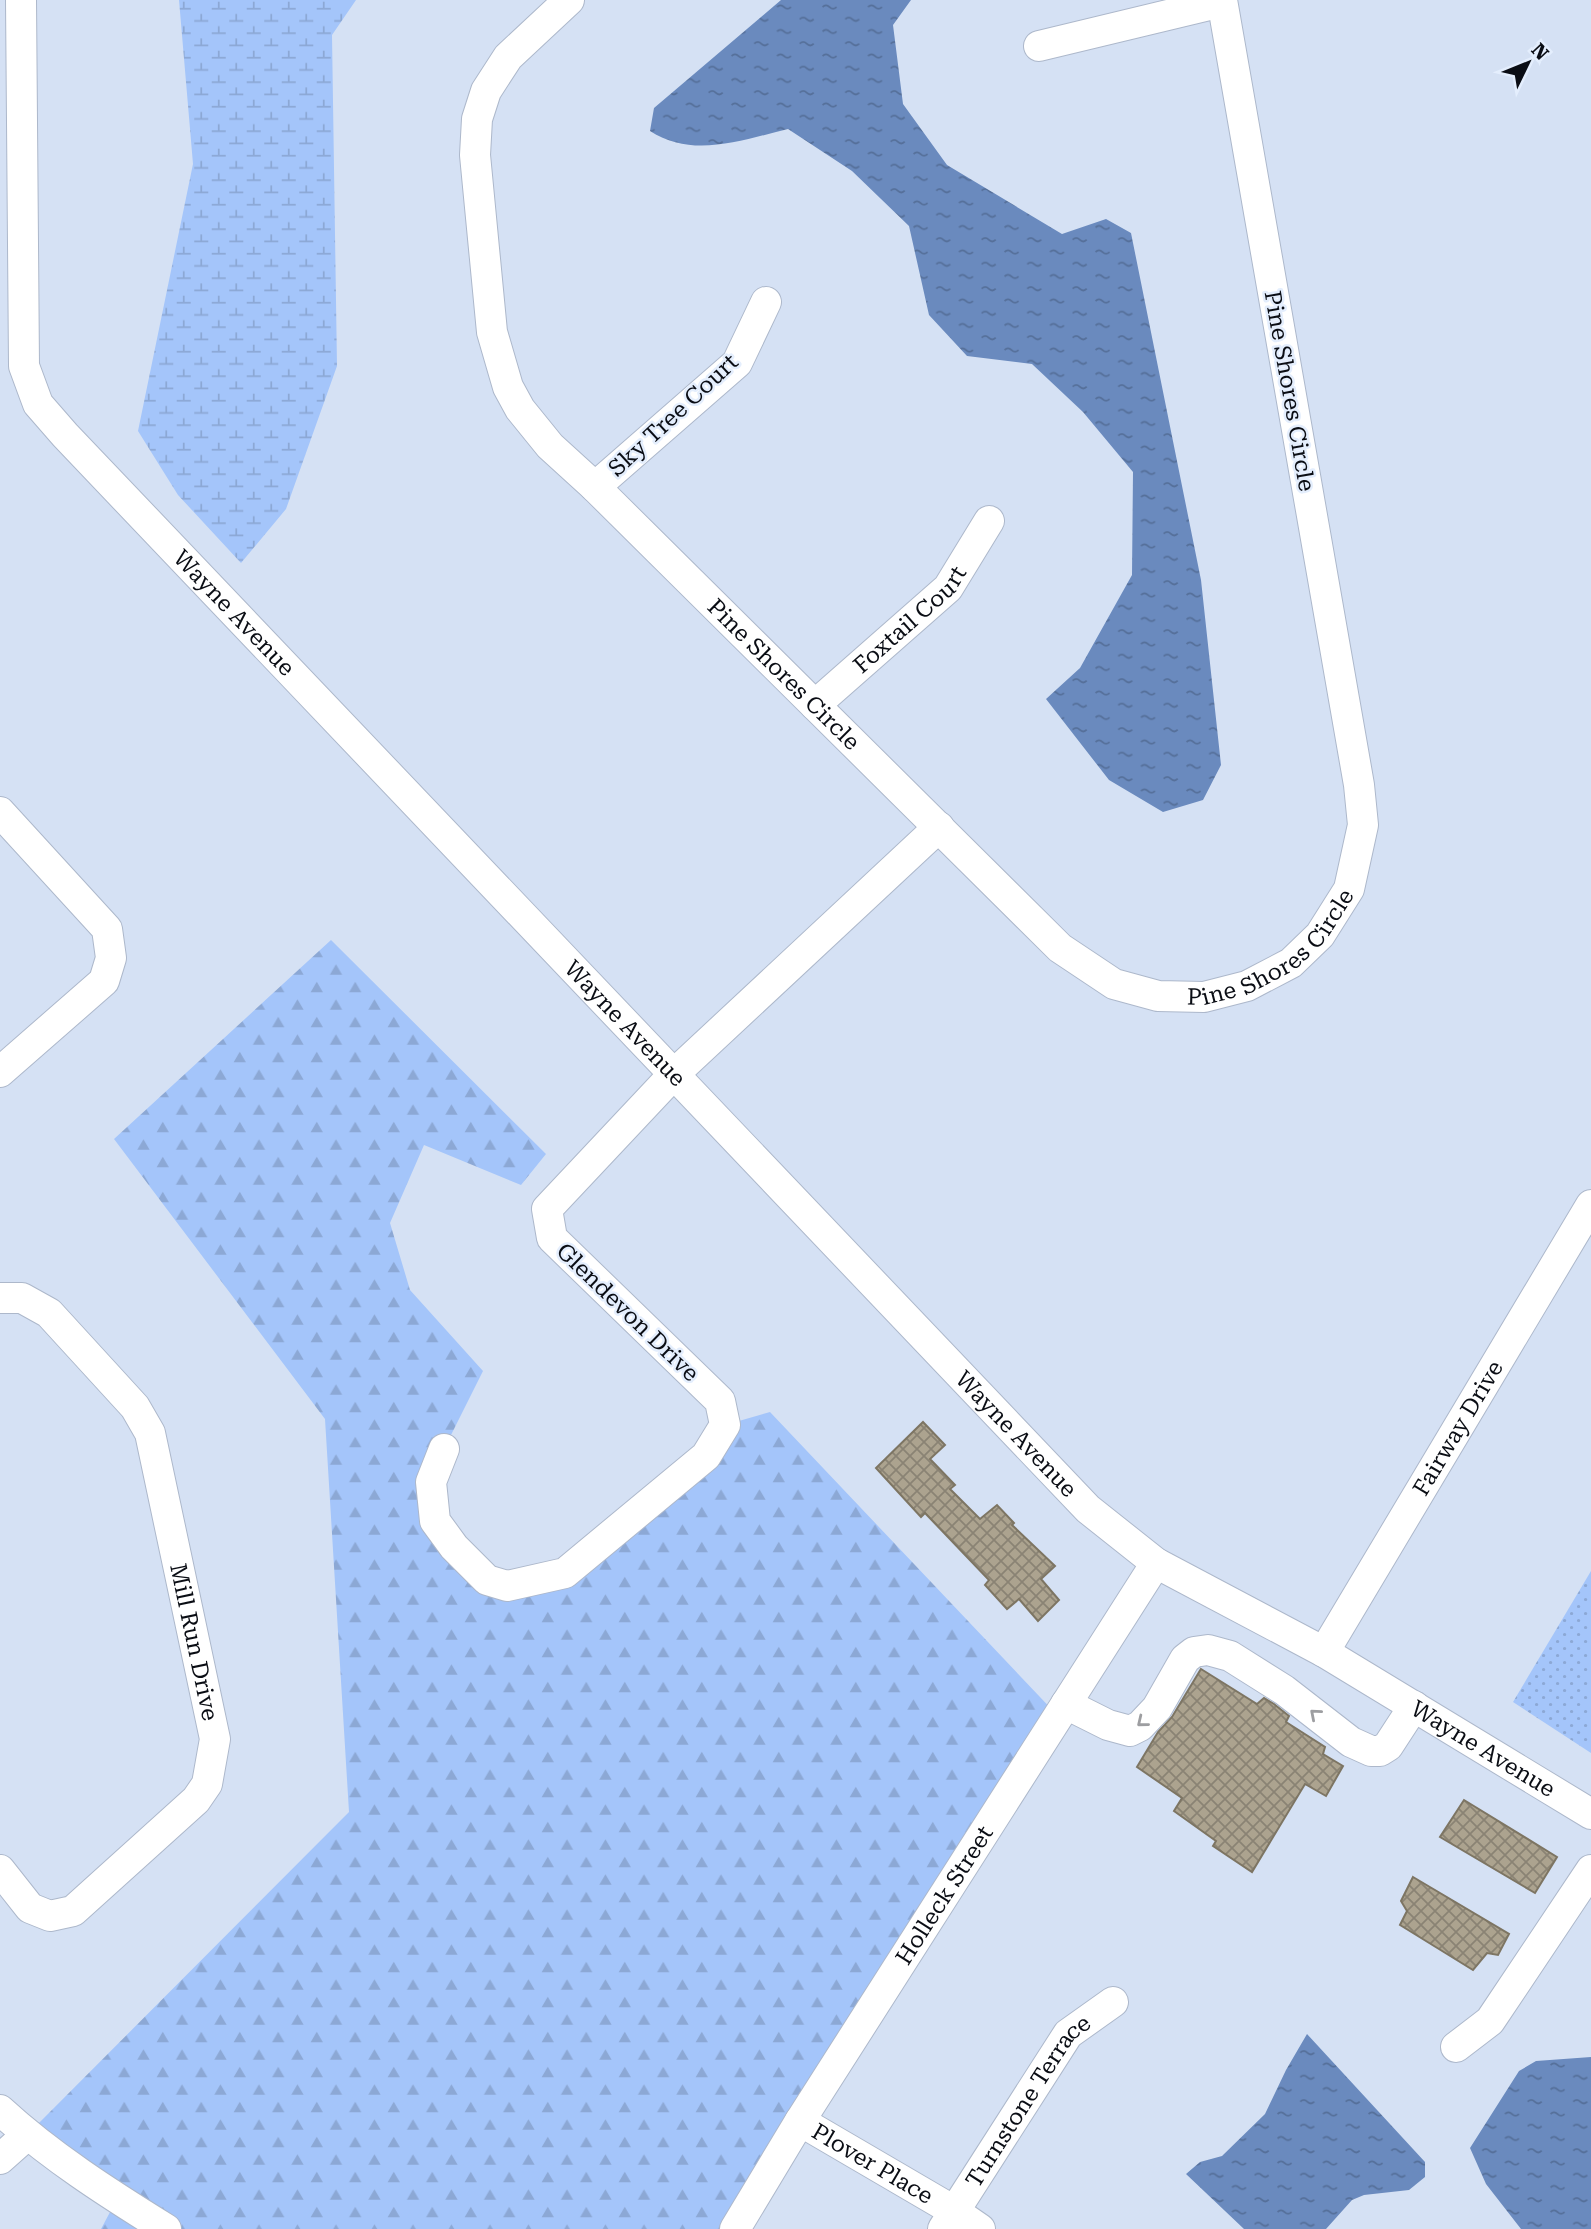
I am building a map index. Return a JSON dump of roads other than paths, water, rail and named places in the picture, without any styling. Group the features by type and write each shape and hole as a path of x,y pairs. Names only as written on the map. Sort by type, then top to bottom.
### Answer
{"street":[{"name":"Wayne Avenue","path":"21,0 10,96 24,366 38,404 1088,1509 1156,1563 1324,1652 1591,1814"},
{"name":"Pine Shores Circle","path":"569,0 508,57 486,91 477,119 475,155 492,332 508,387 520,409 550,446 595,486 1060,948 1114,984 1158,996 1204,997 1247,986 1291,962 1320,935 1349,889 1363,825 1359,785 1222,1"},
{"path":"1038,46 1222,1"},
{"name":"Sky Tree Court","path":"595,486 737,363 766,302"},
{"name":"Foxtail Court","path":"816,705 948,588 989,521"},
{"path":"0,812 107,929 111,958 104,981 0,1072"},
{"name":"Glendevon Drive","path":"444,1449 431,1482 435,1521 454,1547 487,1580 507,1586 565,1573 706,1456 725,1425 720,1401 552,1238 547,1209 673,1075 939,827"},
{"name":"Fairway Drive","path":"1324,1652 1591,1205"},
{"name":"Mill Run Drive","path":"0,1298 22,1298 49,1313 135,1407 150,1433 215,1739 207,1784 195,1800 74,1911 50,1916 30,1908 0,1870"},
{"name":"Holleck Street","path":"735,2229 800,2121 1156,1563"},
{"path":"1066,1704 1108,1725 1130,1731 1145,1721 1157,1708 1185,1659 1194,1652 1208,1650 1230,1657 1284,1690 1351,1742 1371,1751 1380,1751 1388,1746 1414,1706"},
{"path":"1456,2047 1490,2021 1591,1870"},
{"name":"Turnstone Terrace","path":"949,2220 1068,2034 1113,2002"},
{"path":"0,2110 27,2134 117,2199 166,2229"},
{"name":"Plover Place","path":"800,2121 949,2220 980,2229"},
{"path":"0,2159 27,2134"}],"water":[{"path":"781,0 911,0 893,25 903,104 947,165 1062,234 1106,219 1131,233 1201,580 1221,765 1203,800 1163,812 1109,780 1046,699 1080,668 1132,575 1133,472 1083,412 1032,364 967,356 929,315 909,226 852,171 788,129 735,142 700,146 666,139 650,131 654,108"},
{"path":"1307,2034 1425,2162 1425,2177 1409,2190 1364,2195 1352,2200 1326,2229 1244,2229 1186,2174 1200,2162 1222,2156 1265,2114"},
{"path":"1591,2057 1591,2229 1521,2229 1486,2184 1470,2148 1519,2071 1536,2061"}]}
